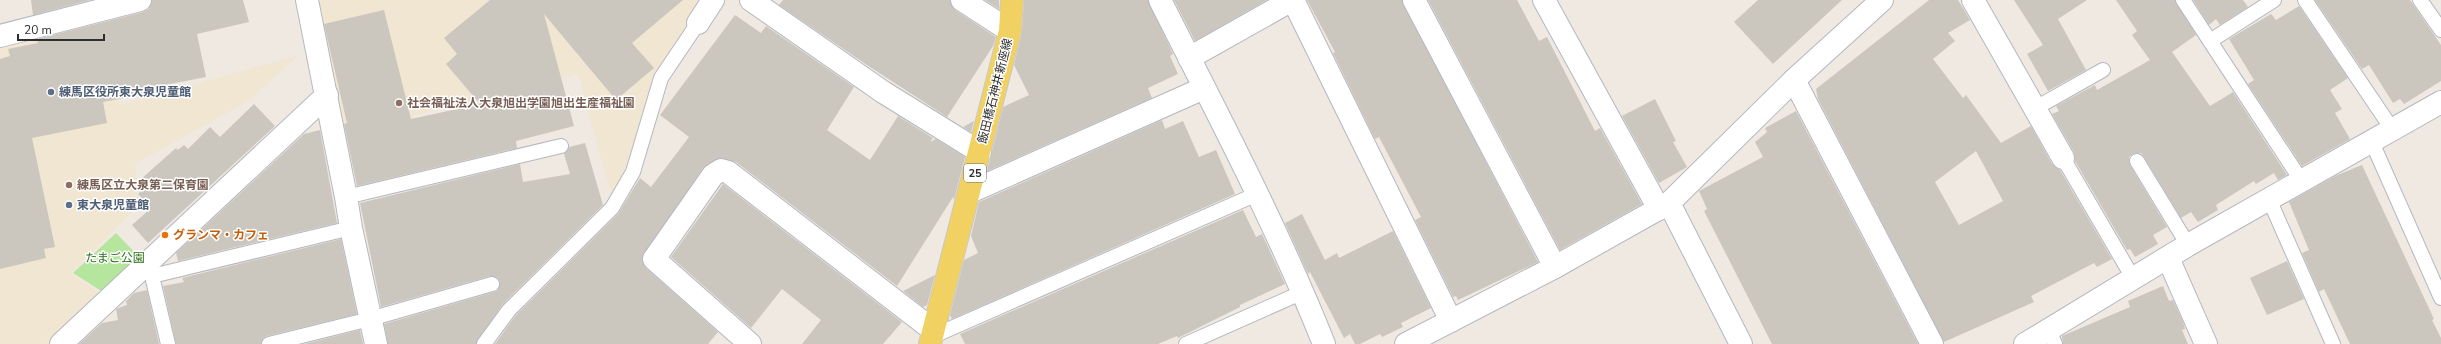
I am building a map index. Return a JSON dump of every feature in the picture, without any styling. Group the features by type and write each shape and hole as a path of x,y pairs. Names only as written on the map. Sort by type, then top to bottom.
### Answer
{"main road":[{"name":"飯田橋石神井新座線","path":"930,340 970,192 1010,31 1012,0"}],"street":[{"path":"0,36 140,0"},
{"path":"307,0 327,95 346,197 350,228 376,344"},
{"path":"698,23 713,0"},
{"path":"751,0 883,92 980,152"},
{"path":"962,0 1010,31"},
{"path":"1160,0 1257,194 1303,292 1324,344"},
{"path":"1189,58 1293,0 1451,321"},
{"path":"1414,0 1555,267"},
{"path":"1544,0 1664,206 1741,344"},
{"path":"1406,344 1555,267 1664,206 1794,80 1882,0"},
{"path":"1973,0 2063,158"},
{"path":"1794,80 1932,344"},
{"path":"970,192 1204,88"},
{"path":"61,344 148,271 327,95"},
{"path":"2025,344 2052,337 2133,278 2371,140 2441,102"},
{"path":"750,344 654,259 713,175 721,170 728,172 930,340"},
{"path":"2168,258 2206,344"}],"lane":[{"path":"2183,0 2301,180"},
{"path":"2210,41 2274,0"},
{"path":"2305,0 2392,129"},
{"path":"2420,0 2441,30"},
{"path":"484,344 510,310 612,208 633,172 661,78 698,23"},
{"path":"2034,108 2103,70"},
{"path":"2371,140 2441,298"},
{"path":"346,197 561,146"},
{"path":"2063,158 2133,278"},
{"path":"2137,161 2188,245"},
{"path":"930,340 1257,194"},
{"path":"2269,199 2333,344"},
{"path":"168,344 148,271 350,228"},
{"path":"269,344 370,319 492,284"},
{"path":"1186,344 1303,292"}],"shaded area":[{"name":"社会福祉法人大泉旭出学園旭出生産福祉園","path":"314,0 703,0 659,70 613,202 578,74 344,133"},
{"name":"練馬区立大泉第二保育園","path":"101,26 120,105 299,55 250,100 135,164 139,205 71,273 100,294 46,344 0,344 0,49"}],"green space":[{"name":"たまご公園","path":"116,233 140,258 103,292 73,273"}],"building":[{"path":"31,0 90,0 33,15"},
{"path":"152,0 243,0 249,22 197,34 206,77 150,88 151,93 103,102 107,123 32,138 55,247 44,249 46,258 0,269 0,59 10,56 8,49 38,43 37,39 143,12 149,9"},
{"path":"490,0 683,0 632,43 654,68 616,100 544,14 574,126 516,141 517,148 357,186 344,124 347,123 324,24 384,10 411,119 480,104 446,64 457,54 444,38"},
{"path":"783,0 950,0 955,10 996,37 993,46 947,117 779,5"},
{"path":"985,0 999,0 999,9"},
{"path":"1024,0 1148,0 1173,54 1170,56 1178,74 1148,88 1152,98 987,171 1003,107 1029,95 1014,65 1022,32"},
{"path":"1174,0 1267,0 1195,41"},
{"path":"1307,0 1402,0 1538,262 1458,300 1456,296 1453,297 1415,220 1421,217 1379,137 1375,139 1333,53 1335,52"},
{"path":"1428,0 1517,0 1539,41 1547,37 1595,131 1600,128 1642,204 1560,250"},
{"path":"1758,0 1842,0 1773,64 1734,22"},
{"path":"1929,0 1958,0 1970,20 1948,33 1955,41 1933,59 1963,98 1966,95 2001,143 2031,126 2052,164 2060,170 2112,259 2097,267 2094,263 2031,296 2034,302 1944,342 1818,99 1816,89","holes":["1976,151 2003,201 1959,225 1935,182"]},
{"path":"2014,0 2087,0 2058,19 2086,70 2048,91 2027,54 2043,45"},
{"path":"2116,0 2175,0 2196,35 2172,52 2210,106 2233,92 2287,175 2278,180 2274,173 2256,184 2254,181 2216,205 2218,210 2198,222 2191,212 2181,218 2141,153 2133,154 2129,157 2130,165 2167,227 2153,235 2158,244 2135,257 2130,249 2127,250 2075,161 2074,152 2052,114 2059,111 2056,106 2095,85 2097,90 2150,60 2132,35 2137,31"},
{"path":"2193,0 2243,0 2248,7 2220,25 2216,19 2209,25"},
{"path":"2315,0 2410,0 2441,45 2441,81 2404,104 2400,99 2393,103 2369,65 2362,69"},
{"path":"2299,6 2348,78 2330,90 2342,109 2335,113 2350,139 2302,166 2248,84 2254,80 2229,39 2271,14 2276,20"},
{"path":"735,15 761,33 766,26 854,87 827,130 870,160 898,116 933,138 930,142 936,139 965,157 954,200 953,197 897,286 736,162 720,158 703,168 642,258 646,268 718,332 708,344 495,344 515,316 618,214 640,178 651,187 689,137 660,115"},
{"path":"1655,99 1676,141 1673,142 1687,167 1659,183 1622,116"},
{"path":"254,104 275,126 148,243 132,225 149,210 139,200 141,197 138,194 144,188 141,179 176,148 178,150 184,145 188,149 210,127 220,137"},
{"path":"1796,111 1918,344 1772,344 1704,211 1707,209 1699,191 1763,157 1755,142 1767,132 1765,128"},
{"path":"1162,120 1165,129 1183,121 1199,157 1216,150 1235,194 952,319 950,315 964,260 978,253 971,236 979,202"},
{"path":"974,121 971,132 963,127"},
{"path":"320,130 337,223 178,261 176,253 304,134"},
{"path":"585,143 603,205 503,304 476,344 388,344 384,324 494,292 498,290 500,282 498,278 490,276 381,307 360,203 520,164 523,182 570,174 564,154 569,147"},
{"path":"2362,165 2434,319 2432,320 2441,338 2441,344 2350,344 2324,289 2319,292 2302,253 2309,250 2289,202 2335,176"},
{"path":"723,184 902,322 883,344 802,344 821,320 782,289 751,328 671,257"},
{"path":"1243,210 1256,237 1262,234 1285,284 1240,305 1240,307 1178,338 1177,336 1158,344 965,344 960,334"},
{"path":"1302,214 1325,260 1337,253 1339,258 1393,231 1431,308 1401,323 1403,327 1382,337 1380,334 1360,344 1355,344 1350,334 1344,338 1310,272 1308,274 1285,223"},
{"path":"341,239 357,314 267,336 263,338 261,344 176,344 163,286 184,282 182,278"},
{"path":"2287,261 2304,299 2267,315 2250,278"},
{"path":"935,275 927,305 923,307 903,291"},
{"path":"2163,286 2169,301 2173,300 2183,322 2185,329 2182,330 2188,344 2063,344 2062,336 2130,307 2128,301"},
{"path":"147,290 159,344 79,344 102,323 118,320 116,309 127,305 126,301 134,293"},
{"path":"360,330 363,344 304,344"}],"place":[{"name":"練馬区役所東大泉児童館","path":"51,92"},
{"name":"社会福祉法人大泉旭出学園旭出生産福祉園","path":"399,103"},
{"name":"練馬区立大泉第二保育園","path":"69,185"},
{"name":"東大泉児童館","path":"69,205"},
{"name":"グランマ・カフェ","path":"165,235"}]}
